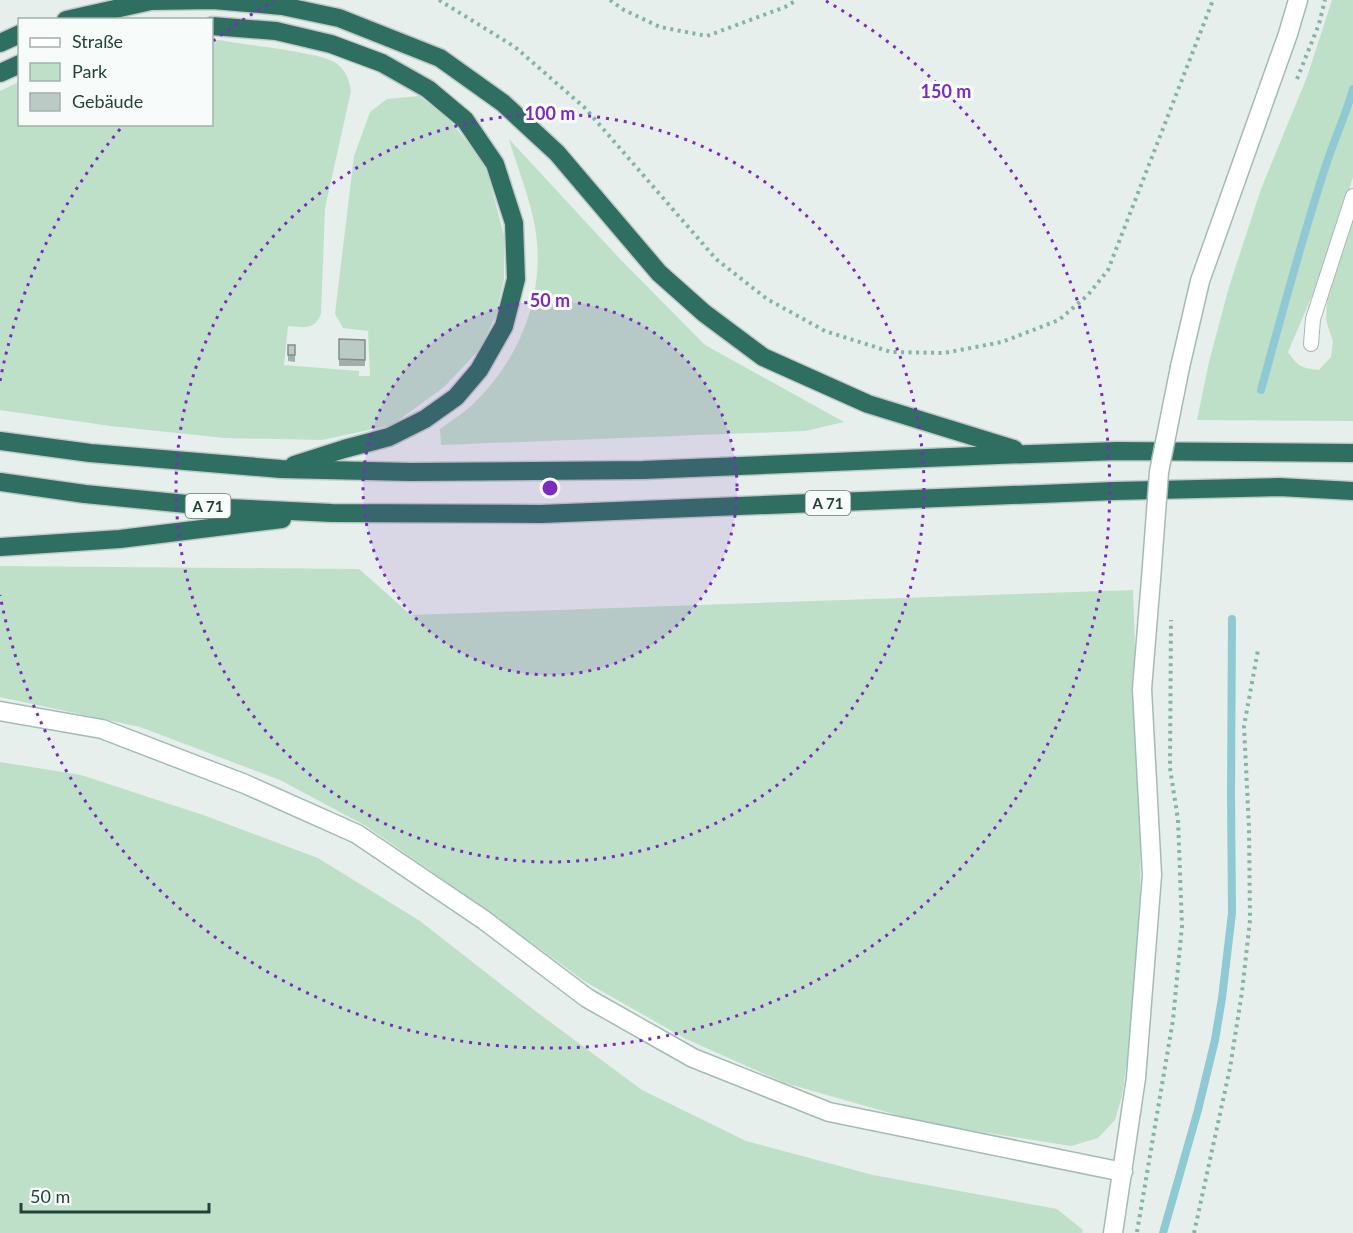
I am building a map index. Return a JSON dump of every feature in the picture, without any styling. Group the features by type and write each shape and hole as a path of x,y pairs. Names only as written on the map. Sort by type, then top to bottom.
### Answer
{"highway":[{"path":"75,18 151,1 213,0 282,6 339,18 440,58 503,103 557,153 659,273 704,313 763,357 867,404 1033,454"},
{"path":"213,26 276,30 331,44 382,63 428,88 465,120 495,164 514,223 516,279 504,326 479,370 456,397 425,419 389,437 281,469"},
{"path":"0,43 18,35"},
{"path":"0,74 18,65"},
{"path":"0,441 90,453 281,469 411,472 643,470 1117,452 1353,453"},
{"name":"A 71","path":"0,482 85,494 215,507 332,513 541,514 1114,491 1279,487 1353,491"},
{"path":"0,547 120,539 332,513"}],"street":[{"path":"1113,1233 1136,1078 1152,875 1142,689 1159,472 1200,281 1298,0"},
{"path":"0,711 102,729 245,784 357,834 484,920 587,998 693,1058 829,1112 1123,1172"}],"lane":[{"path":"1311,344 1313,319 1353,196"}],"path":[{"path":"439,0 515,46 585,108 716,259 767,299 825,331 891,352 944,353 1002,342 1059,320 1088,295 1108,270 1213,0"},
{"path":"610,0 660,27 707,36 785,7 797,0"},
{"path":"1194,1233 1230,1068 1250,920 1249,828 1244,726 1258,650"}],"green space":[{"path":"1332,0 1353,0 1353,177 1326,263 1288,352 1300,366 1319,370 1331,357 1333,342 1326,320 1327,300 1353,217 1353,421 1197,420 1209,362 1229,287 1261,189 1307,77"},
{"path":"213,41 299,52 328,59 342,69 351,91 325,208 321,314 312,326 288,326 284,365 359,371 359,376 370,376 368,331 343,328 335,314 354,156 370,112 387,99 419,96 447,117 486,166 504,236 504,279 496,315 480,349 444,387 392,425 322,440 225,438 110,426 0,410 0,91 18,82 18,126 213,126"},
{"path":"509,139 620,259 705,345 844,422 805,431 441,445 440,429 472,405 506,364 527,321 533,298 538,251 535,227"},
{"path":"0,566 359,569 411,615 1133,590 1141,821 1139,979 1122,1096 1115,1120 1098,1138 1071,1146 925,1123 785,1083 686,1039 584,981 366,826 280,780 140,727 0,697"},
{"path":"0,762 81,775 206,816 318,858 420,921 642,1090 746,1141 873,1175 1057,1209 1083,1230 1082,1233 0,1233"}],"building":[{"path":"339,339 365,340 365,360 339,359"},
{"path":"288,345 295,345 295,355 288,355"}],"waterway":[{"path":"1261,390 1309,219 1353,89"},
{"path":"1163,1233 1215,1040 1232,913 1232,619"}]}
